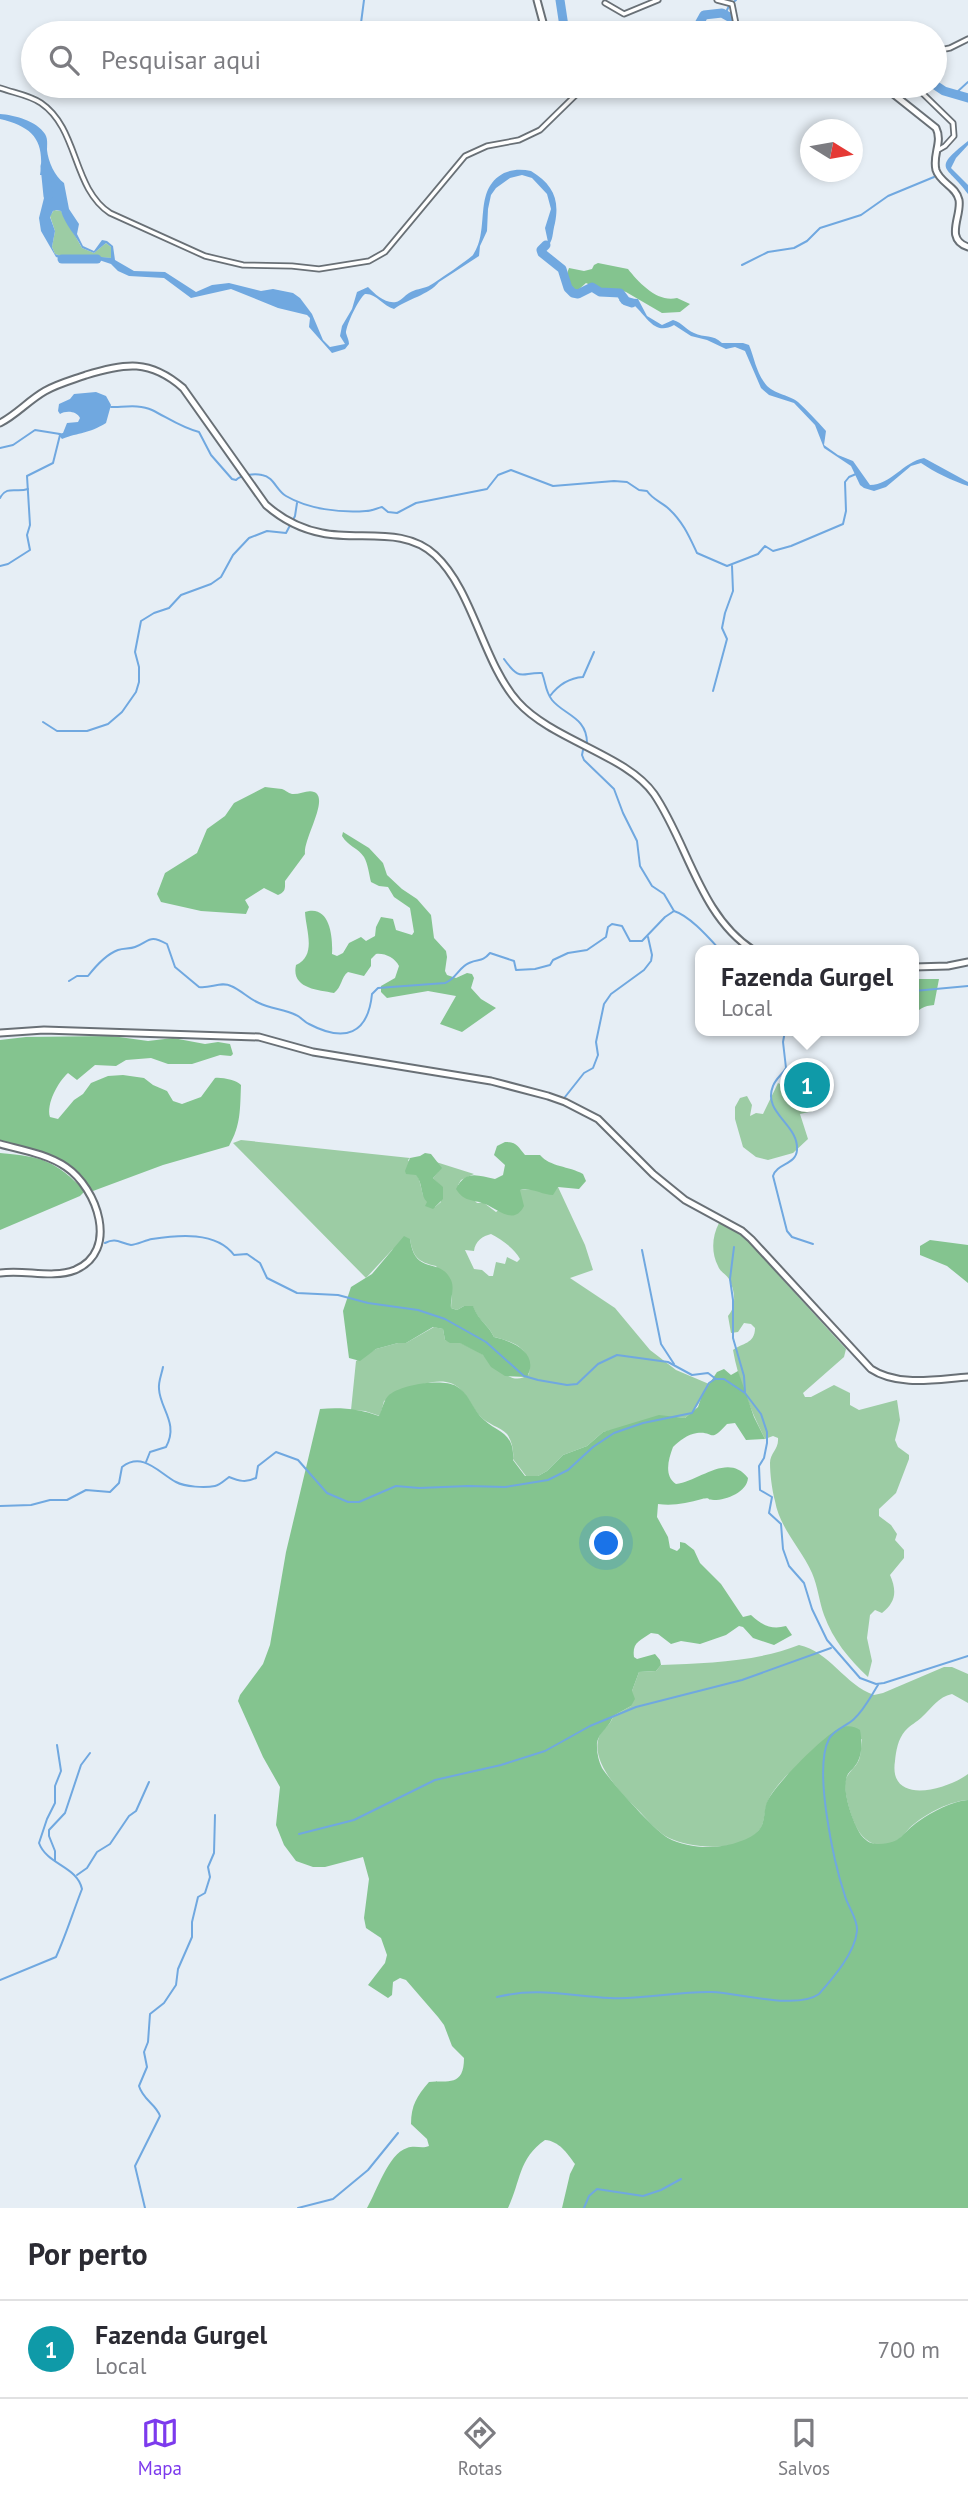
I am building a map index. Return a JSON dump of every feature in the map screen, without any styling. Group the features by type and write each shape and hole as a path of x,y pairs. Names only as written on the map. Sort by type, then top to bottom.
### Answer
{"street":[{"path":"537,0 543,21"},
{"path":"605,3 624,14 658,0"},
{"path":"718,0 732,4 735,21"},
{"path":"947,49 968,39"},
{"path":"0,88 21,95"},
{"path":"29,98 38,101 53,113 62,125 87,186 100,206 110,214 208,257 243,265 319,269 369,261 385,252 465,156 487,146 519,140 540,130 573,98"},
{"path":"898,98 936,128 940,135 935,161 937,173 954,189 958,197 954,231 959,242 966,247"},
{"path":"927,98 953,123 954,136 938,150"},
{"path":"0,423 46,391 70,380 113,368 134,365 149,368 165,374 183,388 266,505 284,519 323,534 402,538 428,550 445,566 455,582 503,680 518,702 551,727 630,772 648,787 667,816 718,916 747,945"},
{"path":"919,967 968,962"},
{"path":"0,1033 44,1030 259,1037 313,1052 491,1081 565,1102 598,1119 642,1164 685,1200 751,1238 871,1370 895,1379 968,1377"},
{"path":"0,1144 52,1159 68,1168 88,1192 101,1229 92,1258 76,1269 65,1273 0,1273"}],"green space":[{"path":"54,210 61,211 82,248 94,253 106,243 111,247 112,258 91,257 74,260 55,254 52,247 55,231 50,216"},
{"path":"598,263 628,269 643,286 656,295 677,298 690,304 680,312 662,313 620,290 603,291 586,283 577,291 571,287 567,278 569,268 584,271 592,269"},
{"path":"265,787 282,789 292,794 312,791 318,796 319,802 305,854 285,881 282,893 278,895 264,888 245,900 249,907 246,914 201,911 161,902 157,894 165,873 197,853 207,829 225,816 234,803"},
{"path":"343,832 369,848 383,863 387,875 417,899 431,915 434,938 446,951 447,975 456,978 467,973 472,974 474,978 471,988 481,999 496,1008 462,1032 440,1024 456,996 428,991 387,998 381,992 381,986 395,978 399,966 392,958 383,954 376,954 371,959 371,966 364,976 348,972 334,993 313,989 297,979 296,965 302,961 308,949 305,912 313,911 325,917 332,939 332,954 337,956 343,953 349,943 361,937 366,941 375,936 381,917 393,919 396,930 412,935 414,932 410,908 394,897 388,887 371,882 364,857 344,839"},
{"path":"919,979 939,979 934,1005 919,1010"},
{"path":"112,1036 148,1041 173,1038 205,1044 218,1042 230,1044 233,1054 220,1055 192,1064 168,1064 151,1058 126,1060 116,1066 95,1065 77,1080 68,1073 54,1094 50,1117 58,1119 91,1083 108,1076 144,1078 167,1091 173,1101 182,1104 201,1097 215,1078 225,1078 241,1085 238,1124 229,1146 163,1165 93,1191 68,1166 42,1154 0,1146 0,1040"},
{"path":"778,1083 820,1102 813,1111 800,1114 808,1139 793,1153 768,1160 756,1157 743,1147 735,1119 735,1107 740,1098 747,1096 752,1105 750,1116 763,1114"},
{"path":"241,1140 410,1158 408,1160 419,1179 423,1195 435,1207 441,1202 439,1184 433,1178 438,1172 436,1162 474,1174 461,1180 458,1185 477,1203 484,1203 496,1212 520,1195 519,1190 558,1187 585,1245 593,1270 570,1278 615,1308 650,1350 676,1370 709,1384 697,1406 685,1418 673,1417 603,1432 587,1446 563,1455 538,1476 526,1476 513,1459 507,1434 483,1419 462,1391 452,1384 430,1383 406,1391 384,1401 380,1416 351,1410 356,1361 376,1349 406,1343 434,1327 443,1329 445,1340 459,1342 482,1354 509,1377 522,1378 529,1374 528,1358 515,1344 494,1337 473,1307 464,1306 457,1310 451,1308 452,1290 436,1266 417,1258 410,1239 392,1250 366,1278 233,1143","holes":["491,1234 503,1241 520,1259 517,1262 507,1257 505,1264 496,1262 493,1276 474,1269 465,1250 474,1251 476,1244"]},
{"path":"505,1142 515,1144 525,1155 540,1155 549,1162 578,1171 586,1181 579,1189 558,1187 553,1195 520,1190 524,1206 516,1215 500,1212 462,1196 456,1189 468,1176 495,1179 503,1175 505,1165 494,1155 497,1146"},
{"path":"0,1153 27,1156 56,1166 85,1191 80,1196 0,1230"},
{"path":"425,1153 431,1154 442,1168 433,1178 443,1187 443,1199 433,1209 425,1206 427,1202 416,1175 406,1174 405,1171 410,1158"},
{"path":"719,1223 748,1240 846,1349 844,1357 803,1393 805,1397 811,1397 834,1385 850,1393 850,1405 859,1410 897,1400 900,1420 895,1440 898,1447 909,1455 909,1459 896,1493 879,1509 879,1516 891,1525 897,1534 895,1540 904,1550 904,1558 890,1575 894,1586 893,1600 882,1613 875,1610 870,1615 867,1638 872,1661 868,1677 848,1656 832,1633 812,1573 778,1511 770,1463 778,1438 773,1436 765,1439 738,1373 733,1350 753,1337 755,1328 744,1323 738,1332 731,1333 728,1316 734,1303 733,1288 719,1268 713,1250"},
{"path":"404,1236 410,1239 417,1258 441,1269 451,1280 451,1308 457,1310 464,1306 473,1306 494,1337 516,1345 527,1355 530,1369 527,1377 505,1376 491,1367 483,1355 460,1343 450,1343 445,1340 443,1329 433,1327 406,1343 376,1349 360,1361 349,1358 343,1311 351,1287 372,1274"},
{"path":"930,1240 968,1245 968,1283 947,1266 920,1255 920,1246"},
{"path":"724,1369 731,1375 738,1371 754,1417 765,1439 746,1440 735,1423 727,1424 714,1435 690,1435 673,1447 668,1472 676,1484 714,1470 732,1468 748,1478 747,1483 736,1494 725,1499 705,1498 686,1503 658,1504 657,1517 668,1537 670,1548 677,1551 680,1542 694,1550 700,1563 721,1584 743,1617 751,1615 771,1627 786,1626 792,1635 774,1645 753,1638 739,1626 726,1635 700,1644 681,1641 671,1644 658,1634 651,1633 643,1638 635,1645 634,1657 637,1659 655,1654 661,1665 656,1671 639,1672 632,1691 635,1699 631,1706 613,1716 597,1742 599,1761 614,1783 662,1834 676,1842 695,1846 723,1846 755,1834 763,1823 768,1800 780,1783 823,1740 845,1726 860,1730 861,1753 858,1762 848,1774 846,1788 854,1822 867,1841 879,1844 893,1842 936,1811 955,1802 968,1800 968,2208 562,2208 575,2164 559,2145 545,2140 536,2147 525,2163 508,2208 367,2208 384,2174 400,2152 407,2148 429,2146 427,2139 411,2124 414,2106 429,2082 458,2078 464,2058 452,2046 444,2025 406,1980 400,1978 393,1982 392,1995 388,1998 368,1985 385,1963 387,1955 381,1938 366,1928 364,1918 369,1879 363,1857 325,1867 313,1867 296,1861 284,1845 276,1825 280,1787 263,1757 238,1701 263,1664 270,1645 286,1552 320,1409 350,1409 379,1416 386,1398 393,1392 420,1384 441,1383 456,1386 486,1422 507,1437 513,1450 513,1460 525,1476 538,1476 563,1455 587,1446 603,1432 659,1415 685,1418 698,1407 702,1395 717,1372"},
{"path":"799,1645 819,1654 854,1684 874,1695 944,1667 952,1667 968,1674 968,1703 952,1694 947,1695 903,1734 898,1745 895,1775 900,1784 909,1789 921,1790 947,1785 968,1774 968,1800 932,1812 893,1843 871,1843 855,1825 845,1789 847,1776 859,1760 862,1739 785,1777 770,1797 763,1823 752,1837 717,1847 691,1845 669,1838 652,1825 616,1786 603,1767 597,1747 600,1734 613,1716 631,1706 632,1691 639,1672 656,1671 661,1665 749,1658"}],"water":[{"path":"0,114 18,117 31,122 45,134 49,159 55,173 64,183 69,209 79,224 77,234 83,246 94,251 102,240 107,241 113,246 115,260 134,271 165,272 196,292 212,285 229,283 261,291 273,289 293,293 312,314 323,340 330,347 345,344 340,336 342,326 352,309 357,292 368,287 384,300 398,301 411,292 432,284 473,255 481,234 488,189 494,180 504,173 531,171 549,187 556,206 552,237 546,251 540,253 540,248 548,242 545,228 551,209 547,194 532,178 522,175 510,178 491,195 487,231 479,256 430,290 394,309 365,294 348,324 346,333 349,344 345,349 332,353 309,327 310,318 307,315 278,308 231,289 191,298 164,278 129,276 111,264 99,260 71,262 56,257 41,231 39,218 49,178 47,175 40,175 39,144 29,131 0,119","holes":["53,211 61,211 82,248 94,253 106,243 111,247 111,258 92,256 74,260 55,254 52,247 55,231 50,217"]},
{"path":"968,141 968,145 951,168 968,185 968,194 946,168 946,163"},
{"path":"638,299 647,316 662,325 673,320 694,333 715,338 722,343 749,345 767,386 802,405 826,431 824,445 853,461 870,485 884,481 924,458 968,482 968,486 921,463 911,466 886,487 874,491 864,488 851,466 824,448 815,425 794,403 769,395 761,388 745,351 735,347 726,349 691,336 674,325 667,328 656,327 635,306 622,304 619,300"},
{"path":"96,392 106,396 111,405 106,423 62,439 58,434 63,433 67,423 78,422 80,418 71,412 60,414 59,404 74,394"}],"waterway":[{"path":"361,21 364,0"},
{"path":"560,0 563,21"},
{"path":"725,14 736,0"},
{"path":"701,21 704,15 722,13 731,18 731,21"},
{"path":"956,93 968,82"},
{"path":"947,92 968,98"},
{"path":"45,166 48,196"},
{"path":"742,265 768,252 794,248 807,241 820,228 861,215 888,196 934,177"},
{"path":"546,245 541,250 542,253 562,269 568,288 573,293 578,294 592,287 600,292 620,293 626,301 632,303"},
{"path":"62,259 97,259"},
{"path":"111,407 147,408 199,432 211,455 232,479 252,474 266,476 286,496 304,504 335,511 370,511 382,507 388,512 397,513 416,503 487,489 498,475 511,470 553,486 627,482 639,490 647,491 674,514 697,553 727,566 758,554 765,546 773,551 791,546 843,524 846,511 845,482 856,474"},
{"path":"0,448 13,445 35,430 60,434"},
{"path":"0,566 30,550 27,535 30,525 27,476 53,463 60,435"},
{"path":"0,498 9,490 28,489"},
{"path":"43,722 57,731 87,731 108,724 122,712 136,692 139,682 135,652 141,621 169,608 181,595 211,584 221,577 233,555 249,538 267,531 286,533 295,516 297,503"},
{"path":"713,691 727,639 722,628 733,591 732,566"},
{"path":"550,696 565,682 583,677 594,652"},
{"path":"504,659 518,674 542,673 550,697 579,722 586,734 587,743"},
{"path":"583,750 584,760 614,789 637,841 640,866 652,886 664,894 674,911 693,922 715,945"},
{"path":"69,981 77,976 88,976 102,961 120,949 157,939 167,944 175,967 199,987 227,985 255,1001 298,1016 322,1030 344,1033 360,1026 370,1008 372,994 378,988 445,983 466,965 490,953 514,961 516,970 535,969 550,965 553,960 568,953 587,950 606,937 608,927 612,924 622,926 630,941 642,941 674,911"},
{"path":"565,1097 584,1073 593,1068 598,1055 596,1042 604,1004 611,994 644,970 651,961 648,937"},
{"path":"919,991 968,986"},
{"path":"784,1036 786,1068 774,1083 772,1104 793,1133 797,1150 793,1159 773,1176 787,1231 792,1237 813,1244"},
{"path":"105,1243 115,1240 131,1245 173,1236 207,1238 226,1247 234,1255 247,1254 260,1263 267,1278 297,1293 338,1295 368,1303 418,1310 445,1319 486,1342 524,1376 538,1380 577,1384 598,1364 617,1355 668,1362 692,1375 708,1373 716,1379 724,1379 745,1393 761,1414 767,1432 767,1443 759,1466 760,1490 772,1497 769,1513 781,1524 783,1549 789,1566 804,1583 812,1609 827,1640 860,1678 876,1684 884,1683 968,1656"},
{"path":"734,1247 730,1279 733,1338 744,1376 745,1392"},
{"path":"642,1250 661,1344 674,1364"},
{"path":"146,1462 150,1452 166,1447 171,1431 159,1389 163,1367"},
{"path":"0,1506 67,1500 86,1490 110,1492 119,1483 122,1467 137,1461 150,1465 180,1484 190,1486 215,1486 229,1477 249,1481 256,1478 258,1466 276,1452 298,1460 327,1493 348,1502 359,1502 396,1486 505,1487 548,1480 568,1470 593,1447 614,1433 643,1423 692,1413 709,1383 715,1379"},
{"path":"299,1834 354,1820 435,1780 501,1765 545,1751 590,1726 636,1707 742,1680 831,1648"},
{"path":"497,1997 540,1992 623,1998 712,1992 797,2001 819,1994 848,1956 857,1931 840,1881 831,1840 824,1793 825,1753 831,1736 858,1715 878,1685"},
{"path":"0,1980 56,1957 82,1889 74,1875 48,1856 39,1843 55,1803 55,1786 61,1771 57,1745"},
{"path":"55,1861 49,1830 65,1813 81,1765 90,1753"},
{"path":"77,1875 87,1868 97,1852 110,1844 129,1816 136,1811 149,1782"},
{"path":"145,2208 135,2166 160,2116 139,2086 147,2067 144,2052 148,2042 150,2014 164,2003 176,1985 178,1969 192,1937 192,1922 198,1897 205,1893 210,1877 208,1867 214,1853 215,1815"},
{"path":"298,2208 333,2199 368,2170 398,2133"},
{"path":"584,2208 589,2196 597,2189 643,2196 681,2179"}],"place":[{"name":"Fazenda Gurgel","path":"807,1085"}]}
